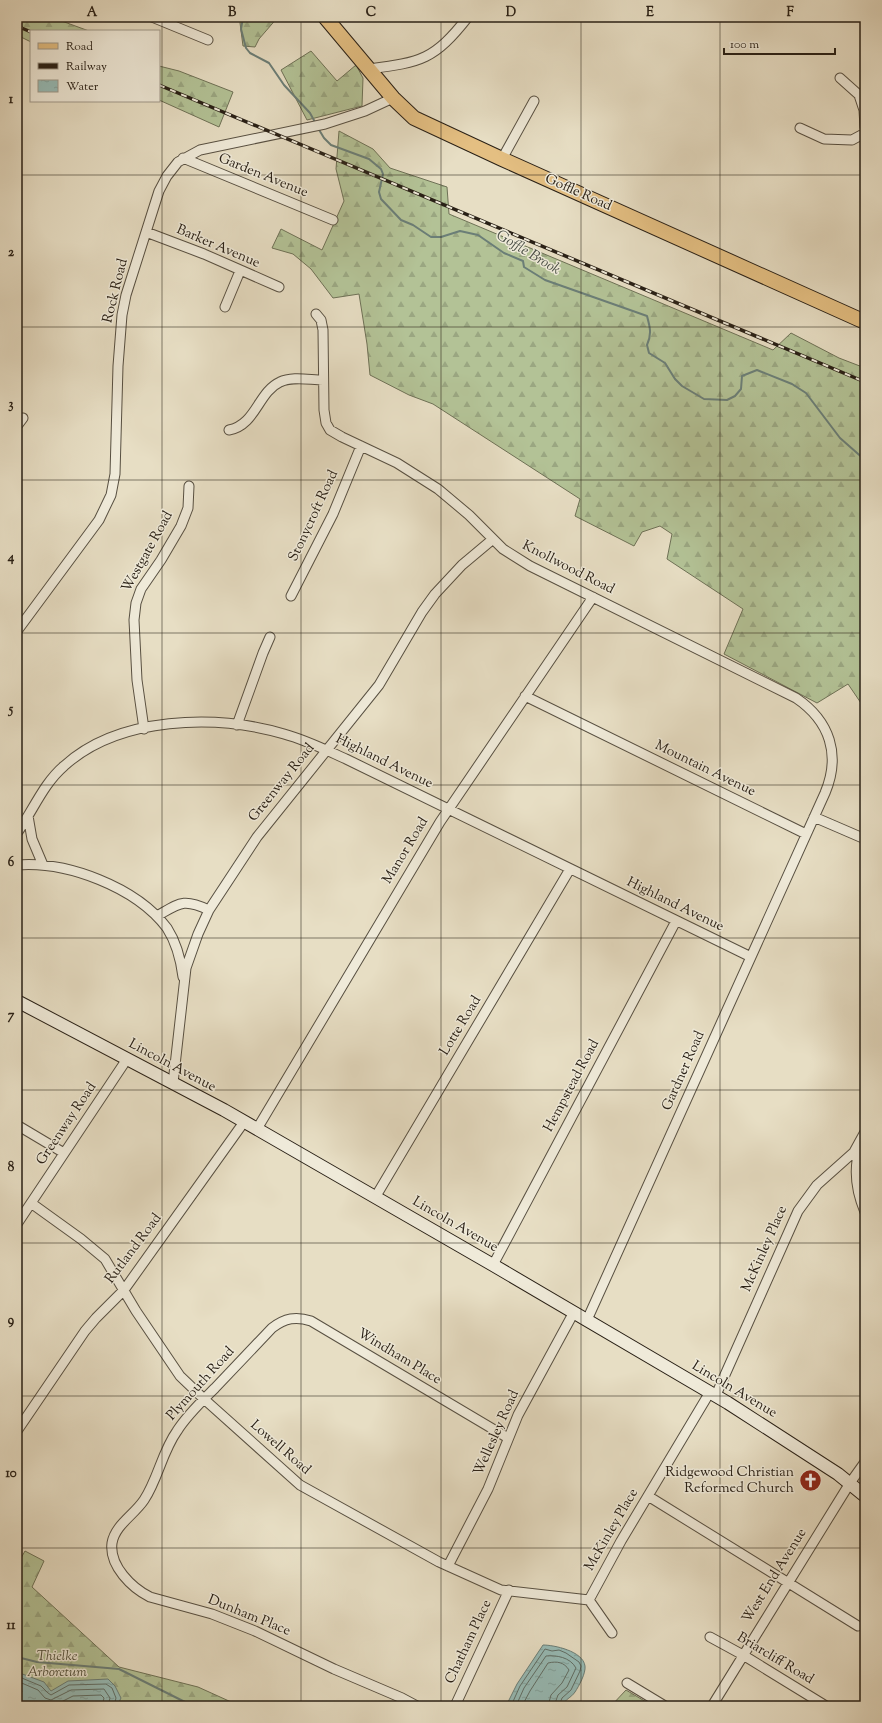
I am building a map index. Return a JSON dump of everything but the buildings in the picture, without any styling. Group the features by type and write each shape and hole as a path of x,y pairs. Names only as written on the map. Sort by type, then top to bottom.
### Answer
{"main road":[{"name":"Goffle Road","path":"325,17 393,98 414,118 865,322"},
{"name":"Lincoln Avenue","path":"17,1001 173,1083 376,1196 713,1394 816,1459 850,1483 865,1496"}],"street":[{"path":"152,17 208,40"},
{"path":"369,69 408,64 432,54 446,43 468,17"},
{"path":"840,78 859,96 864,110 865,127"},
{"name":"Rock Road","path":"17,631 100,520 111,495 116,474 120,331 126,295 162,183 172,168 183,158 206,147 311,127 365,111 393,98"},
{"path":"502,159 534,101"},
{"path":"800,128 824,138 852,140 865,133"},
{"name":"Garden Avenue","path":"183,158 333,220"},
{"name":"Barker Avenue","path":"146,232 204,254 279,287"},
{"path":"225,306 240,271"},
{"name":"Knollwood Road","path":"316,314 321,320 323,330 324,410 328,427 337,435 397,463 438,489 469,515 503,549 530,566 768,683 796,698 810,709 820,721 827,734 832,755 830,781 814,817"},
{"path":"229,430 236,429 246,422 271,389 280,382 292,379 323,380"},
{"path":"17,426 23,418"},
{"name":"Stonycroft Road","path":"291,596 333,514 361,446"},
{"name":"Westgate Road","path":"144,728 135,652 134,620 136,603 141,589 161,560 181,526 188,508 189,486"},
{"name":"Greenway Road","path":"173,1083 186,968 209,910 257,837 379,685 422,612 435,594 462,565 493,539"},
{"name":"Manor Road","path":"257,1129 448,809 592,597"},
{"path":"237,725 270,637"},
{"name":"Mountain Avenue","path":"525,696 806,834"},
{"name":"Highland Avenue","path":"17,833 50,781 63,766 78,754 115,736 144,728 181,723 223,723 266,729 285,734 326,750 751,957"},
{"path":"28,816 32,839 43,865"},
{"path":"806,834 814,817 865,838"},
{"name":"Gardner Road","path":"587,1320 806,834"},
{"path":"17,865 43,865 72,871 107,884 137,900 157,916 168,930 175,946 184,989"},
{"name":"Lotte Road","path":"376,1196 570,869"},
{"path":"157,916 181,903 193,902 209,910"},
{"name":"Hempstead Road","path":"493,1265 676,921"},
{"name":"Greenway Road","path":"17,1224 127,1059"},
{"name":"Rutland Road","path":"17,1431 85,1331 101,1312 124,1290 244,1122"},
{"path":"17,1125 64,1153"},
{"path":"865,1133 858,1154 856,1173 857,1187 865,1212"},
{"name":"McKinley Place","path":"589,1600 648,1496 713,1394 798,1211 817,1185 854,1152 865,1133"},
{"name":"Lowell Road","path":"31,1203 81,1238 105,1259 180,1376 300,1485 448,1566 500,1590 589,1600"},
{"name":"Wellesley Road","path":"448,1566 488,1489 518,1415 574,1312"},
{"name":"Windham Place","path":"272,1328 287,1319 302,1318 311,1321 508,1438"},
{"name":"Plymouth Road","path":"122,1525 136,1511 147,1496 176,1432 186,1418 272,1328"},
{"name":"West End Avenue","path":"712,1706 850,1483 865,1462"},
{"path":"648,1496 858,1626"},
{"name":"Dunham Place","path":"122,1525 114,1537 112,1544 114,1559 117,1566 129,1582 141,1592 150,1597 212,1614 256,1630 334,1669 417,1706"},
{"name":"Chatham Place","path":"455,1706 509,1590"},
{"path":"589,1600 612,1633"},
{"name":"Briarcliff Road","path":"710,1637 743,1655 826,1706"},
{"path":"626,1682 665,1706"}],"green space":[{"path":"17,17 54,17 86,30 30,30 30,42 17,35"},
{"path":"240,17 278,17 259,39 255,47 243,46"},
{"path":"311,51 337,81 356,65 363,78 362,106 307,120 281,70"},
{"path":"160,66 179,71 233,92 219,127 160,100"},
{"path":"339,131 373,149 390,168 447,187 449,214 773,350 791,333 839,358 865,368 865,709 848,684 817,703 724,654 743,609 667,559 672,534 660,526 642,532 634,546 575,516 580,499 433,404 409,395 370,375 359,294 333,298 311,269 293,254 272,248 281,229 322,250 344,201 336,169"},
{"name":"Thielke Arboretum","path":"25,1551 44,1561 32,1587 119,1667 198,1687 240,1706 17,1706 17,1565"},
{"path":"626,1690 653,1706 611,1706"}],"water":[{"path":"543,1645 554,1646 567,1650 579,1656 583,1661 585,1666 584,1672 577,1689 562,1706 506,1706 517,1684"},
{"path":"17,1672 44,1682 51,1691 68,1681 108,1679 115,1686 121,1698 117,1706 30,1706 17,1700"}],"waterway":[{"name":"Goffle Brook","path":"243,17 241,29 246,48 250,53 269,63 284,85 310,113 316,124"},
{"name":"Goffle Brook","path":"318,128 324,138 331,145 369,159 381,169 383,174 379,192 381,199 401,220 413,225 431,237 441,237 460,231 478,235 504,253 523,261 524,267 545,280 647,316 650,330 650,337 647,345 649,353 665,363 675,379 682,386 704,399 727,400 735,396 741,389 742,376 757,370 792,384 806,393 840,438 865,460"},
{"path":"17,1657 37,1662 119,1669 193,1706"}],"railway":[{"path":"17,26 30,32"},
{"path":"160,85 865,382"}],"place":[{"name":"Ridgewood Christian Reformed Church","path":"810,1481"}]}
